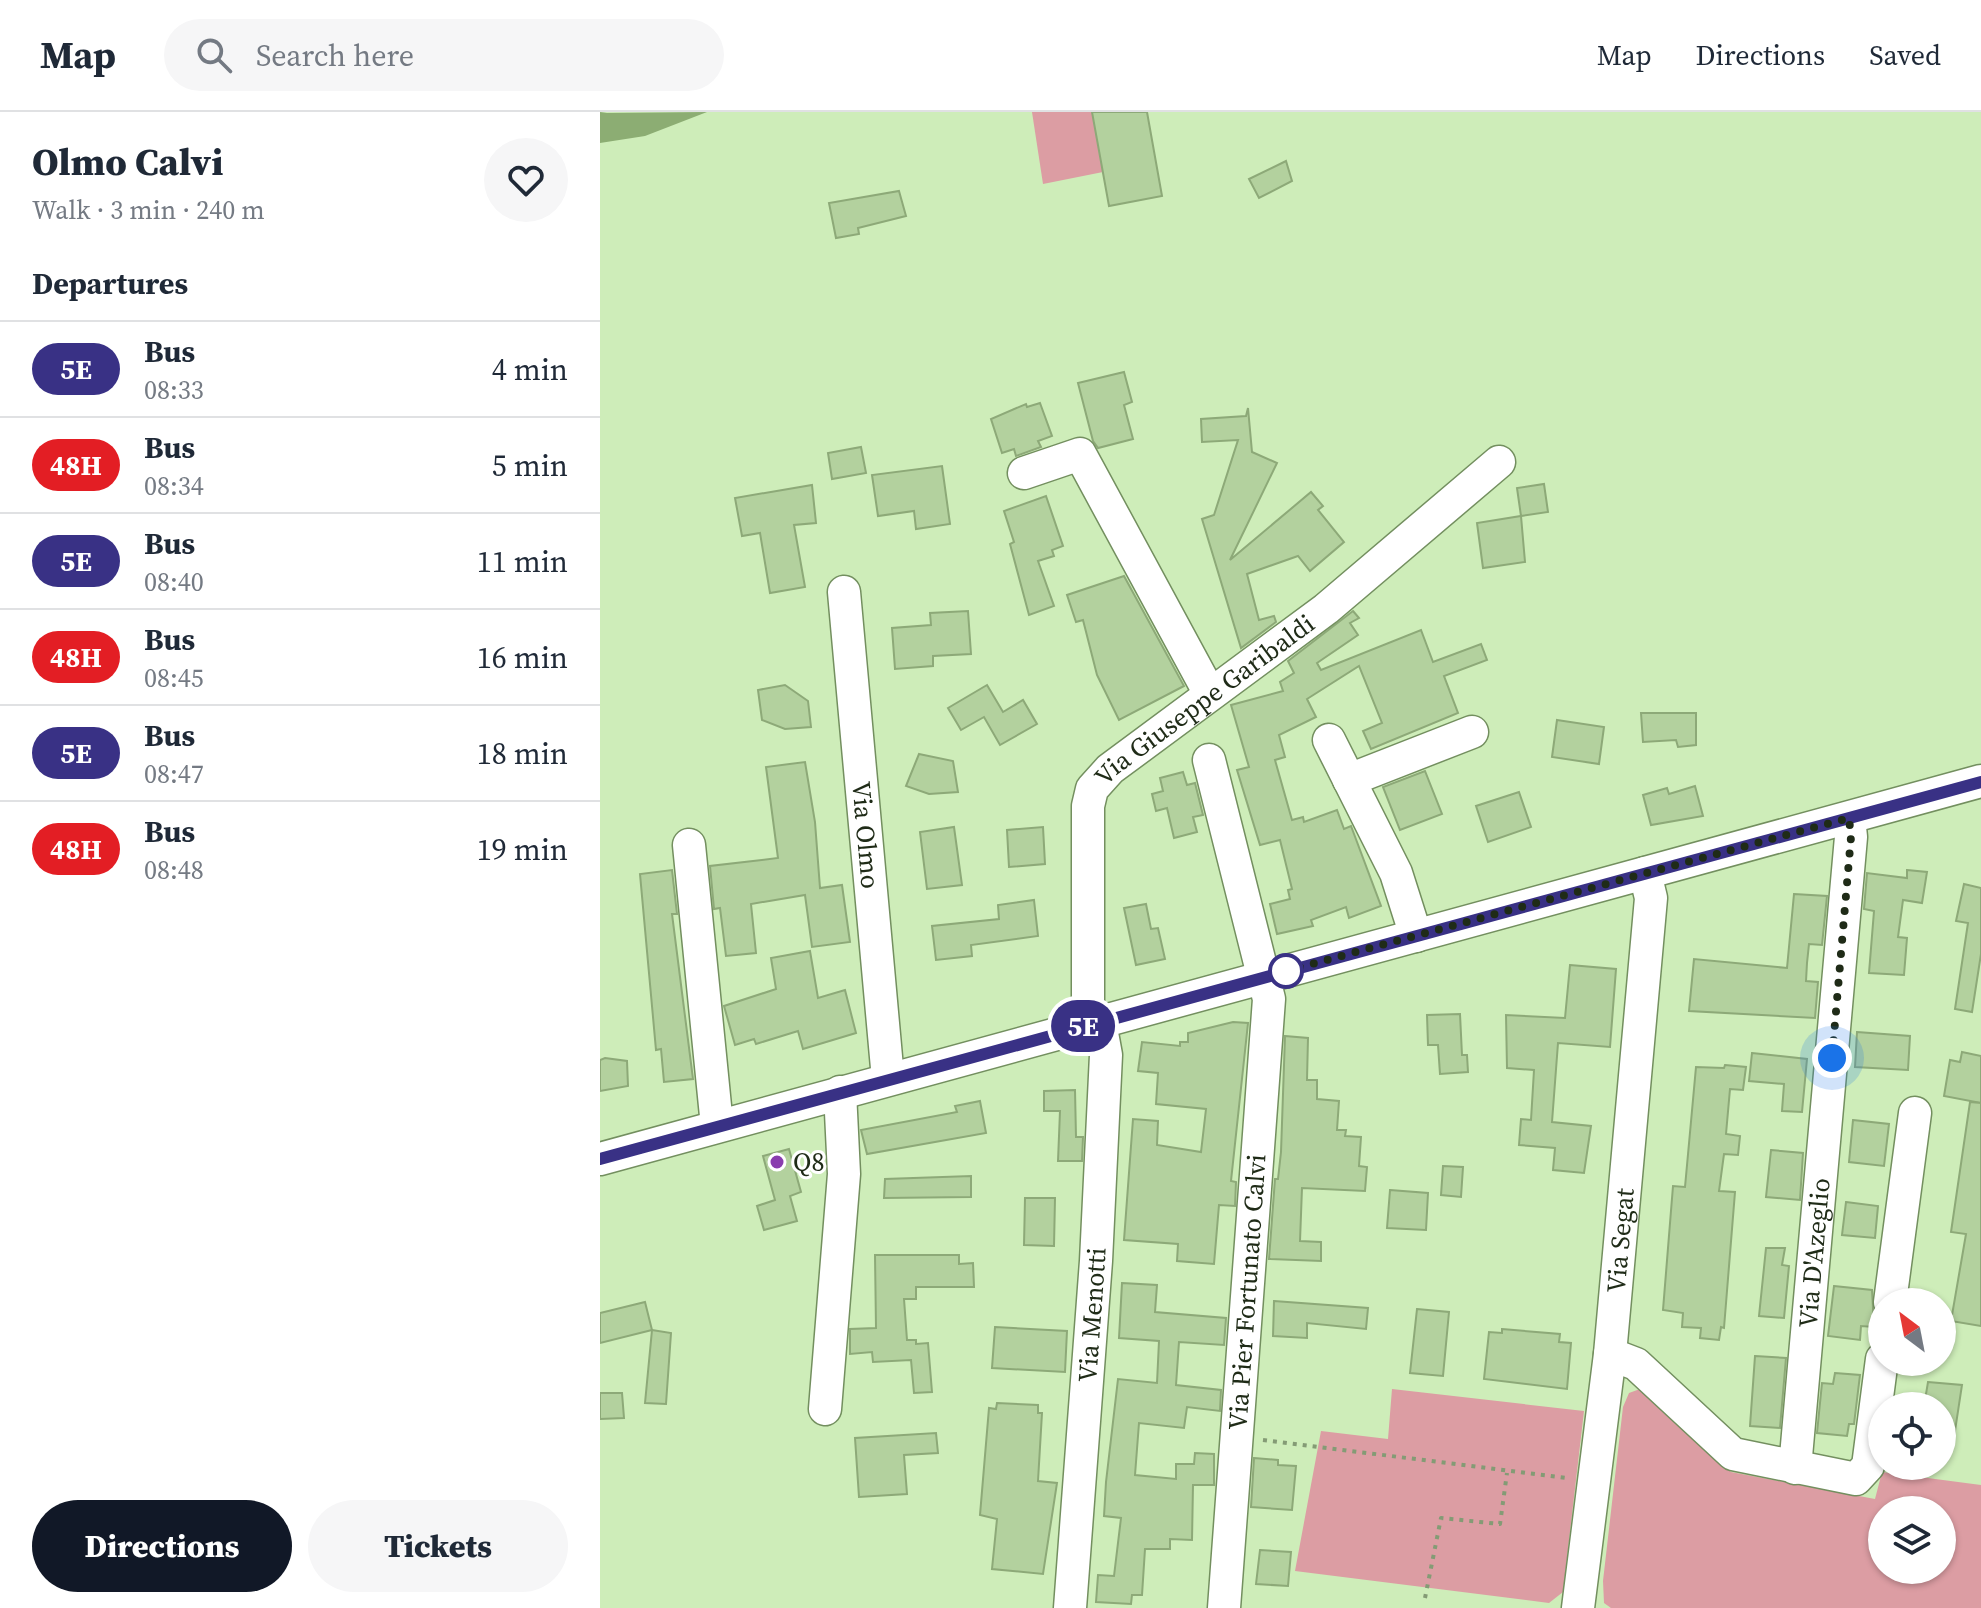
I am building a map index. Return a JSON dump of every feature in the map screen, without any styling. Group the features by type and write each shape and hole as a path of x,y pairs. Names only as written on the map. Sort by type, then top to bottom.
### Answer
{"street":[{"path":"1024,473 1080,454 1210,694"},
{"name":"Via Giuseppe Garibaldi","path":"1096,1023 1088,1004 1088,806 1092,789 1110,769 1315,618 1499,462"},
{"name":"Via Olmo","path":"844,592 888,1079"},
{"path":"1349,780 1472,732"},
{"path":"1329,740 1396,873 1412,914 1416,936"},
{"path":"1209,760 1266,976"},
{"path":"600,1159 1981,781"},
{"name":"Via D'Azeglio","path":"1795,1468 1851,837 1849,818"},
{"path":"689,845 717,1126"},
{"name":"Via Segat","path":"1578,1608 1610,1354 1651,898 1645,873"},
{"name":"Via Pier Fortunato Calvi","path":"1224,1608 1269,999 1266,976"},
{"name":"Via Menotti","path":"1070,1608 1096,1261 1106,1055 1096,1023"},
{"path":"825,1409 844,1174 840,1092"},
{"path":"1892,1288 1915,1113"},
{"path":"1610,1354 1636,1364 1733,1454 1856,1479 1868,1466 1880,1376"}],"path":[{"path":"1236,1436 1507,1473 1582,1479"},
{"path":"1425,1598 1441,1518 1500,1524 1507,1473"}],"shaded area":[{"path":"600,112 707,112 645,136 600,143"},
{"path":"1032,112 1092,112 1103,172 1043,184"},
{"path":"1392,1389 1584,1411 1563,1592 1549,1603 1295,1571 1321,1431 1388,1439"},
{"path":"1640,1389 1731,1472 1868,1498 1868,1584 1956,1584 1956,1496 1876,1496 1880,1480 1943,1480 1981,1485 1981,1608 1611,1608 1604,1603 1603,1581 1623,1407 1629,1393"}],"building":[{"path":"1092,112 1147,112 1162,196 1109,206"},
{"path":"1286,161 1292,181 1259,198 1249,179"},
{"path":"899,191 906,216 858,228 859,234 836,238 829,203"},
{"path":"1124,372 1132,402 1124,405 1133,439 1098,448 1093,441 1078,383"},
{"path":"1040,403 1052,436 1038,441 1041,447 1016,456 1014,449 1002,453 991,419 1026,404 1027,407"},
{"path":"1248,408 1252,452 1277,463 1230,560 1311,492 1323,506 1318,510 1344,542 1310,571 1298,556 1247,574 1259,620 1274,616 1276,622 1241,648 1202,519 1214,515 1238,440 1202,442 1201,419 1246,416"},
{"path":"861,447 866,473 832,479 828,453"},
{"path":"942,466 950,524 916,529 914,511 878,516 872,475"},
{"path":"1544,484 1548,512 1521,516 1517,488"},
{"path":"812,485 816,523 794,525 805,587 770,593 760,533 742,536 735,498"},
{"path":"1046,496 1063,546 1052,550 1054,556 1038,561 1054,606 1029,615 1010,544 1014,542 1004,511"},
{"path":"1521,516 1525,562 1483,568 1477,523"},
{"path":"1124,576 1184,686 1119,720 1097,675 1083,620 1076,622 1067,595"},
{"path":"968,611 971,654 933,656 933,666 895,669 892,628 931,625 930,613"},
{"path":"1353,611 1359,618 1350,623 1358,635 1317,663 1321,670 1421,630 1433,662 1481,644 1487,660 1444,676 1458,713 1371,749 1363,731 1382,723 1359,666 1307,699 1316,717 1279,735 1285,757 1275,760 1292,820 1303,817 1304,822 1337,810 1344,829 1351,826 1381,906 1349,918 1346,907 1311,920 1313,926 1277,934 1270,904 1290,899 1288,890 1292,889 1280,840 1260,845 1237,770 1249,767 1231,705 1283,691 1280,682 1294,673 1288,661"},
{"path":"785,685 808,701 811,727 785,729 762,720 758,690"},
{"path":"987,685 1003,712 1023,700 1037,724 1000,745 984,717 961,730 948,708"},
{"path":"1641,713 1696,713 1696,745 1678,747 1676,740 1643,742"},
{"path":"1557,720 1604,727 1599,764 1552,757"},
{"path":"919,754 953,761 958,792 929,794 906,786"},
{"path":"805,762 815,822 820,888 842,885 850,942 812,947 805,895 751,904 756,953 726,956 720,908 714,909 710,866 778,858 766,767"},
{"path":"1425,771 1442,814 1400,830 1383,787"},
{"path":"1183,772 1187,785 1195,783 1203,815 1193,817 1197,832 1174,838 1167,808 1156,811 1152,794 1163,791 1160,778"},
{"path":"1695,786 1703,816 1651,825 1643,795 1667,788 1669,794"},
{"path":"1519,792 1531,827 1488,842 1476,806"},
{"path":"954,827 962,885 927,889 920,832"},
{"path":"1043,827 1045,864 1009,867 1007,830"},
{"path":"672,870 677,914 672,914 693,1079 664,1082 661,1049 656,1050 640,874"},
{"path":"1907,870 1927,872 1922,903 1903,900 1898,937 1907,938 1904,975 1869,973 1874,911 1864,909 1867,873 1907,878"},
{"path":"1964,884 1981,888 1981,954 1972,1012 1955,1009 1968,923 1956,921"},
{"path":"1794,894 1827,896 1822,945 1809,944 1807,963 1806,981 1818,982 1815,1018 1689,1011 1694,959 1787,968"},
{"path":"1034,900 1038,936 971,945 972,956 936,960 932,926 999,919 998,905"},
{"path":"1146,904 1151,929 1158,928 1165,959 1136,965 1124,908"},
{"path":"810,951 818,998 845,990 856,1033 803,1049 798,1031 756,1044 754,1039 735,1045 724,1006 776,989 771,958"},
{"path":"1570,965 1616,969 1610,1047 1558,1043 1552,1122 1591,1126 1584,1173 1553,1170 1555,1148 1519,1145 1521,1119 1531,1120 1534,1070 1507,1068 1506,1015 1565,1018"},
{"path":"1460,1014 1462,1055 1467,1055 1468,1072 1440,1074 1438,1045 1428,1045 1427,1015"},
{"path":"1233,1022 1248,1023 1231,1181 1236,1182 1235,1206 1219,1205 1214,1264 1177,1261 1178,1244 1124,1240 1133,1119 1158,1121 1157,1145 1201,1152 1206,1109 1156,1104 1158,1073 1138,1071 1142,1042 1180,1046 1180,1042 1188,1042 1188,1033"},
{"path":"1857,1032 1910,1036 1908,1070 1855,1067"},
{"path":"1285,1036 1308,1038 1307,1080 1317,1080 1317,1099 1339,1101 1337,1130 1346,1130 1345,1136 1361,1137 1359,1166 1367,1167 1365,1191 1302,1188 1300,1241 1321,1242 1321,1261 1269,1259 1275,1179 1278,1179 1281,1152"},
{"path":"1962,1052 1981,1056 1981,1103 1944,1096 1950,1060 1960,1062"},
{"path":"1752,1053 1807,1059 1802,1112 1782,1111 1784,1084 1749,1081"},
{"path":"600,1060 627,1061 628,1086 600,1091"},
{"path":"1725,1065 1746,1067 1743,1090 1730,1089 1726,1134 1740,1136 1738,1155 1724,1154 1719,1191 1735,1192 1724,1328 1721,1327 1719,1340 1700,1338 1701,1328 1682,1327 1683,1313 1663,1310 1673,1186 1685,1187 1696,1067 1724,1068"},
{"path":"1075,1090 1076,1137 1083,1137 1082,1161 1058,1161 1060,1111 1044,1111 1044,1091"},
{"path":"980,1101 986,1133 867,1154 861,1130 957,1112 955,1106"},
{"path":"1970,1102 1981,1103 1981,1326 1956,1322 1956,1292 1966,1234 1951,1232"},
{"path":"1853,1120 1889,1124 1884,1166 1849,1162"},
{"path":"789,1149 801,1192 790,1196 797,1221 764,1230 757,1206 775,1200 763,1156"},
{"path":"1771,1150 1803,1153 1800,1200 1766,1197"},
{"path":"1443,1166 1463,1167 1461,1197 1441,1195"},
{"path":"971,1176 971,1197 884,1198 885,1179"},
{"path":"1390,1190 1428,1193 1426,1230 1387,1228"},
{"path":"1025,1198 1055,1198 1054,1246 1024,1245"},
{"path":"1846,1202 1878,1206 1875,1238 1842,1235"},
{"path":"1766,1248 1785,1248 1782,1265 1789,1266 1784,1318 1759,1316"},
{"path":"875,1255 959,1255 959,1264 973,1263 974,1287 916,1287 916,1299 904,1299 907,1340 916,1340 916,1344 928,1343 932,1392 914,1393 911,1360 873,1362 872,1352 850,1354 850,1329 876,1328"},
{"path":"1122,1283 1157,1285 1155,1312 1226,1318 1224,1345 1179,1342 1176,1385 1221,1390 1220,1411 1187,1407 1184,1428 1139,1423 1135,1475 1176,1479 1176,1464 1194,1464 1195,1453 1214,1454 1214,1485 1193,1485 1192,1540 1170,1539 1170,1549 1145,1549 1142,1595 1132,1595 1131,1604 1096,1602 1098,1575 1114,1576 1121,1518 1104,1516 1106,1482 1118,1379 1157,1383 1159,1341 1119,1338"},
{"path":"1834,1286 1868,1290 1868,1327 1861,1326 1860,1340 1828,1336"},
{"path":"1274,1301 1368,1308 1366,1329 1307,1323 1307,1338 1273,1336"},
{"path":"645,1302 652,1330 600,1343 600,1313"},
{"path":"1417,1309 1449,1312 1443,1376 1410,1373"},
{"path":"995,1327 1067,1331 1065,1372 992,1368"},
{"path":"1502,1329 1560,1334 1559,1342 1571,1343 1567,1389 1484,1379 1489,1332 1502,1333"},
{"path":"652,1330 671,1333 666,1404 645,1403"},
{"path":"1755,1356 1786,1358 1780,1428 1750,1426"},
{"path":"1835,1373 1860,1375 1854,1424 1849,1424 1847,1436 1817,1433 1822,1383 1833,1384"},
{"path":"1928,1382 1962,1385 1956,1424 1956,1392 1926,1392"},
{"path":"600,1393 622,1393 624,1418 600,1419"},
{"path":"997,1403 1038,1405 1038,1413 1042,1413 1038,1481 1057,1483 1043,1574 992,1569 997,1519 980,1515 989,1408 996,1409"},
{"path":"936,1433 938,1453 904,1455 907,1494 859,1497 855,1438"},
{"path":"1254,1458 1278,1460 1278,1465 1296,1466 1292,1510 1251,1507"},
{"path":"1260,1550 1291,1552 1288,1586 1256,1584"}],"bus line":[{"name":"5E","path":"600,1159 1981,782"}],"place":[{"name":"Q8","path":"777,1162"}],"route":[{"path":"1286,971 1849,818 1851,837 1832,1058"}]}
